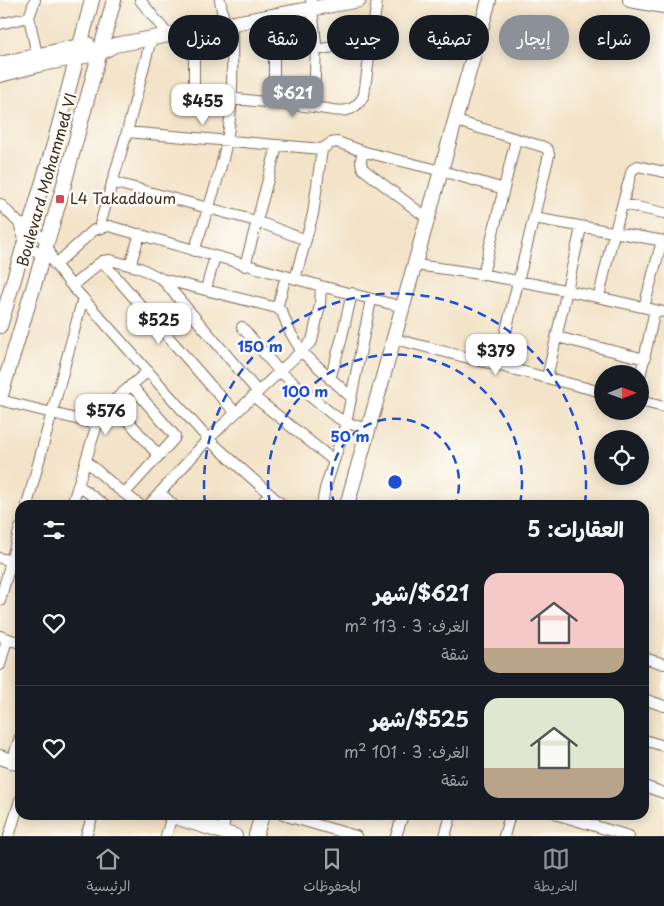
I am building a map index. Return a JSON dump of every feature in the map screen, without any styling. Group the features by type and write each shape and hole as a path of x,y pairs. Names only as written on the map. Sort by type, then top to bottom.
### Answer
{"street":[{"path":"36,0 29,17 37,55"},
{"name":"Boulevard Mohammed VI","path":"0,326 25,242 24,224 79,51 92,0"},
{"name":"Boulevard Mohammed VI","path":"0,399 50,261 46,241 106,47 114,0"},
{"path":"140,0 168,35"},
{"path":"220,0 225,15"},
{"path":"280,15 312,4 359,0"},
{"path":"375,15 377,0"},
{"path":"348,500 489,0"},
{"path":"630,0 664,6"},
{"path":"0,24 29,17"},
{"path":"0,64 37,55 79,51 168,36"},
{"path":"99,228 127,132 150,39"},
{"path":"0,75 79,51"},
{"path":"194,60 195,93 202,96 342,111 356,107 364,94 369,60"},
{"path":"194,251 227,140 232,99 230,60"},
{"path":"274,60 274,103"},
{"path":"314,107 316,60"},
{"path":"456,121 544,147 548,150 549,155 498,364"},
{"path":"127,132 322,149 336,142 365,152 504,189"},
{"path":"483,274 516,139"},
{"path":"245,266 277,146"},
{"path":"277,308 306,240 313,214 322,149"},
{"path":"365,152 360,163 364,169 427,218"},
{"path":"599,296 632,170 638,166 664,172"},
{"path":"112,182 256,221 306,240"},
{"path":"0,204 46,241"},
{"path":"623,204 664,213"},
{"path":"534,218 581,228 663,241 644,307"},
{"path":"50,261 89,234 99,228 108,226 245,266 403,307"},
{"path":"547,378 581,228"},
{"path":"130,265 140,234"},
{"path":"25,242 50,261 208,439 276,500"},
{"path":"206,289 215,256"},
{"path":"72,286 102,261 114,261 146,270 162,279 277,308 282,312 290,332 302,352 351,397"},
{"path":"102,261 235,412"},
{"path":"415,265 483,274 567,289 660,311 643,365"},
{"path":"162,279 255,394 333,460"},
{"path":"153,500 208,439 312,341 321,286"},
{"path":"330,379 352,293"},
{"path":"28,500 83,298"},
{"path":"323,500 333,460 346,422 371,300"},
{"path":"242,327 280,371 332,414 346,422 369,429"},
{"path":"557,337 645,359"},
{"path":"395,339 594,390"},
{"path":"74,500 96,424 112,402 148,371"},
{"path":"124,493 174,440 174,434 131,385"},
{"path":"0,399 96,424"},
{"path":"112,402 158,455"},
{"path":"649,404 664,408"},
{"path":"86,461 133,500"},
{"path":"78,485 98,500"},
{"path":"160,492 168,500"},
{"path":"265,500 269,494"},
{"path":"0,558 15,562 0,601"},
{"path":"0,665 4,637"},
{"path":"649,660 664,664"},
{"path":"649,701 664,706"},
{"path":"649,742 664,746"},
{"path":"649,788 664,793"},
{"path":"9,836 15,816"},
{"path":"86,836 91,820"},
{"path":"166,836 169,820"},
{"path":"183,820 229,834 227,820"},
{"path":"241,836 248,832 257,835 261,820"},
{"path":"300,820 356,836"},
{"path":"396,836 401,820"},
{"path":"445,836 450,820"},
{"path":"504,836 509,820"},
{"path":"575,820 629,836"}],"place":[{"name":"L4 Takaddoum","path":"60,199"}]}
